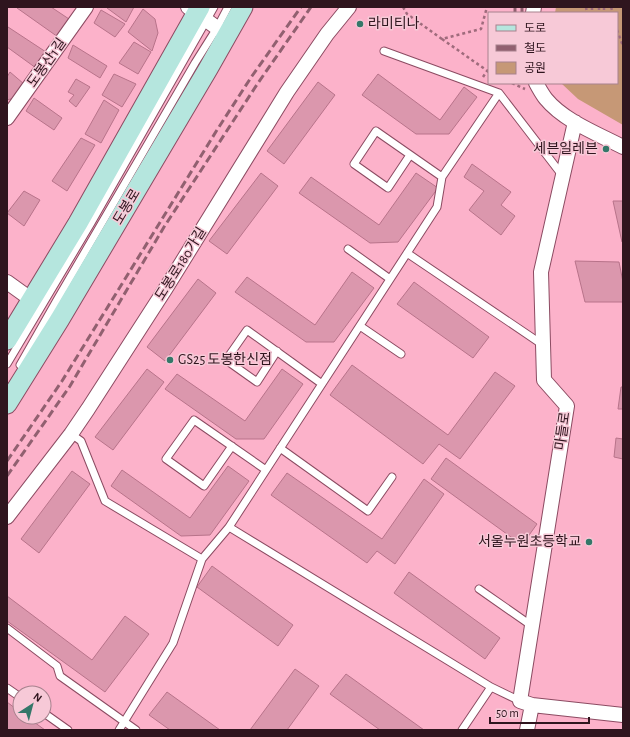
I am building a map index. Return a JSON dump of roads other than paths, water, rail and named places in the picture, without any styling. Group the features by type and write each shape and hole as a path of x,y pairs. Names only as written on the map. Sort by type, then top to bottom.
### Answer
{"main road":[{"name":"도봉로","path":"7,340 206,18 243,7"},
{"name":"도봉로","path":"7,404 60,319 206,18"}],"street":[{"name":"도봉산1길","path":"7,118 86,7"},
{"name":"도봉로180가길","path":"7,517 71,434 88,409 166,288 287,92 327,34 349,7"},
{"path":"537,84 545,99 560,114 623,147"},
{"name":"마들로","path":"527,730 526,703 532,626 567,406 544,380 541,272 575,122"},
{"path":"7,282 32,300"},
{"path":"526,703 623,715"}],"lane":[{"path":"7,364 91,223 206,18 214,7"},
{"path":"18,370 61,293 195,63 206,18 228,7"},
{"path":"384,51 499,93 563,175"},
{"path":"119,730 173,643 202,559 229,527 437,207 442,177 499,93"},
{"path":"410,155 388,188 354,164 376,131 442,177"},
{"path":"348,249 390,279"},
{"path":"407,253 543,345"},
{"path":"360,326 401,354"},
{"path":"277,352 257,382 226,360 247,330 322,384"},
{"path":"232,446 204,486 166,459 194,420 232,446 266,470"},
{"path":"71,434 81,441 105,501 202,559"},
{"path":"280,448 368,511 392,477"},
{"path":"229,527 491,687 526,703"},
{"path":"480,589 532,626"},
{"path":"7,628 57,666 60,676 136,730"},
{"path":"462,730 491,687"},
{"path":"52,719 68,730"}],"railway":[{"path":"7,461 62,381 217,130 252,76 301,7"},
{"path":"7,476 70,386 164,227 258,83 311,7"},
{"path":"515,7 515,12"},
{"path":"522,7 522,12"}],"place":[{"name":"라미티나","path":"360,24"},
{"name":"세븐일레븐","path":"606,149"},
{"name":"GS25 도봉한신점","path":"170,360"},
{"name":"서울누원초등학교","path":"589,542"}]}
